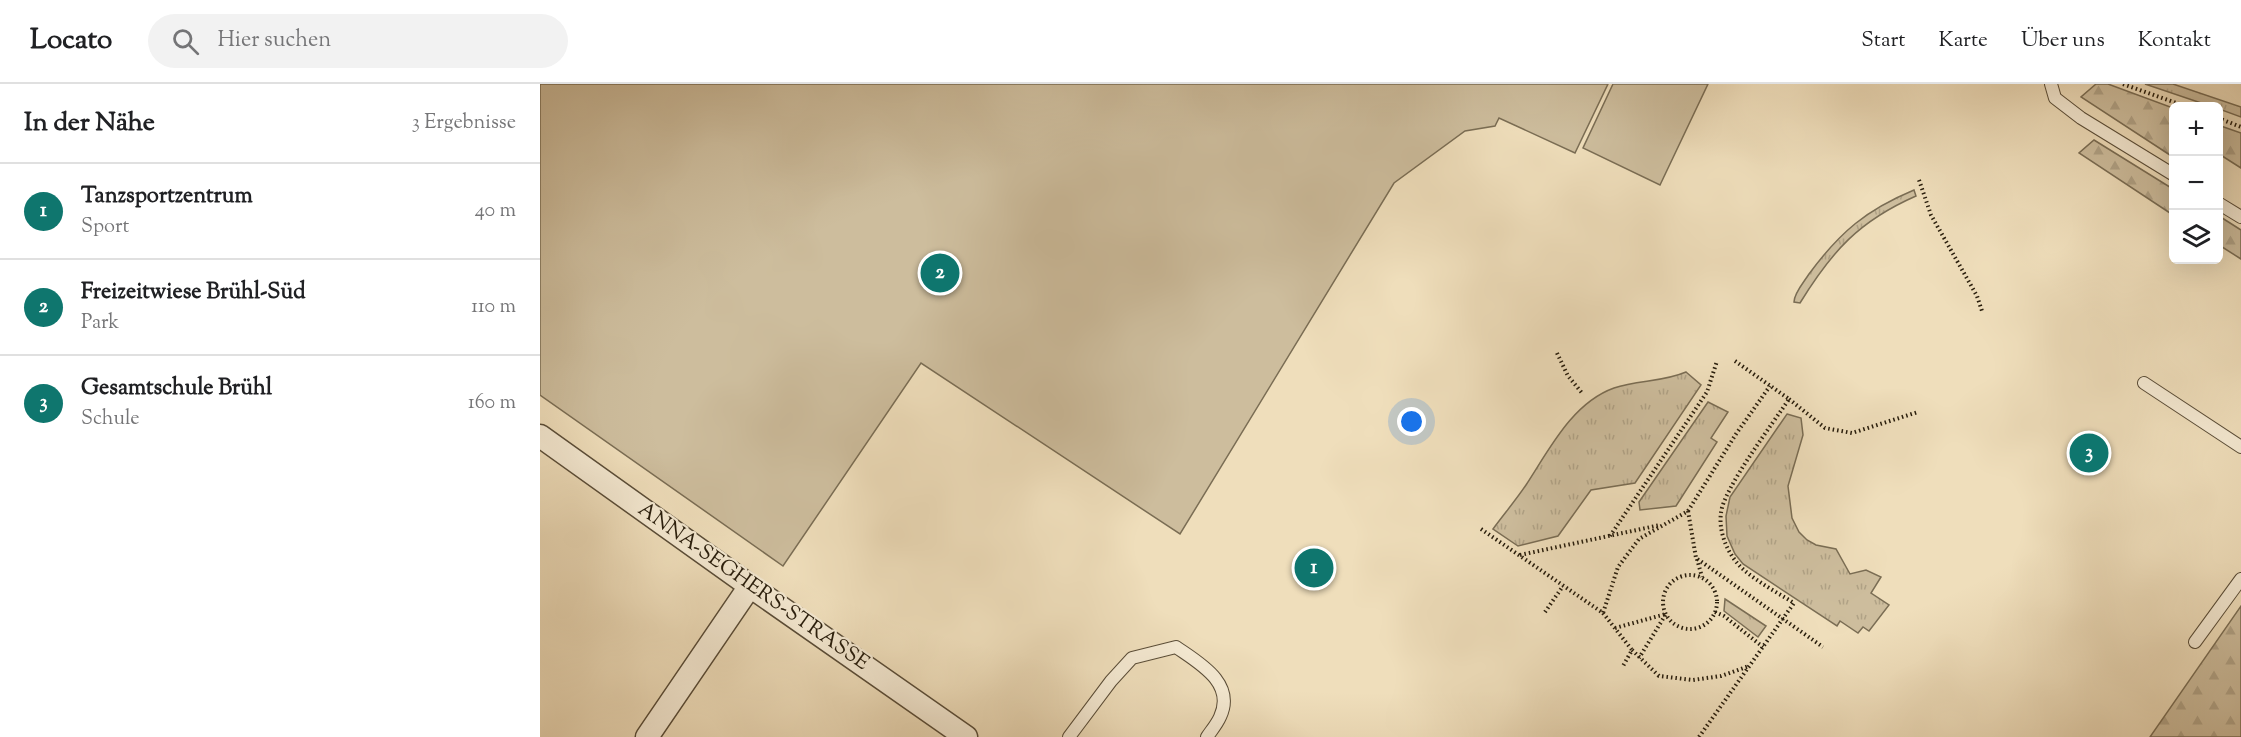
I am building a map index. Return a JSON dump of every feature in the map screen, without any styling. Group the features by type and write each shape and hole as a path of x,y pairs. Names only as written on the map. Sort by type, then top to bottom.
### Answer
{"street":[{"name":"ANNA-SEGHERS-STRASSE","path":"540,435 966,737"},
{"path":"647,737 750,586"}],"lane":[{"path":"2051,84 2055,98 2081,118 2169,172"},
{"path":"2223,206 2241,217"},
{"path":"2144,383 2241,447"},
{"path":"2195,642 2241,579"},
{"path":"1069,737 1111,681 1132,658 1176,647 1210,670 1224,694 1221,715 1207,737"}],"path":[{"path":"2123,84 2174,102"},
{"path":"2223,120 2241,127"},
{"path":"1919,180 1931,215 1977,297 1982,311"},
{"path":"1557,353 1568,376 1582,393"},
{"path":"1735,361 1825,428 1852,433 1918,412"},
{"path":"1610,536 1707,392 1717,362"},
{"path":"1603,613 1618,567 1639,539 1688,511 1736,434 1770,386"},
{"path":"1699,737 1794,603 1744,570 1731,554 1722,535 1721,512 1727,493 1789,399"},
{"path":"1688,511 1696,558 1702,577"},
{"path":"1519,555 1666,524"},
{"path":"1481,529 1603,613 1639,658 1659,676 1693,680 1721,676 1749,666"},
{"path":"1696,558 1823,647"},
{"path":"1682,576 1702,577 1716,592 1715,612 1702,626 1682,627 1666,614 1663,602 1665,591 1672,582 1682,576"},
{"path":"1545,612 1563,586"},
{"path":"1715,612 1724,616 1763,646"},
{"path":"1615,627 1666,614"},
{"path":"1639,658 1666,614"},
{"path":"1623,666 1632,650"}],"green space":[{"path":"540,84 1608,84 1575,153 1499,118 1495,126 1465,131 1394,183 1180,534 921,363 783,566 540,395"},
{"path":"1613,84 1708,84 1660,185 1583,148"},
{"path":"2096,84 2108,84 2169,107 2169,154 2081,97"},
{"path":"2145,84 2173,84 2241,107 2241,117 2223,110 2223,102 2198,102"},
{"path":"2223,127 2241,133 2241,168 2223,157"},
{"path":"2094,140 2169,187 2169,212 2079,153"},
{"path":"1914,190 1916,196 1878,216 1849,239 1824,268 1800,303 1794,302 1797,291 1809,274 1843,234 1868,214"},
{"path":"2223,219 2241,230 2241,259 2223,248"},
{"path":"1686,372 1701,385 1635,483 1591,490 1558,536 1518,546 1493,529 1522,491 1563,429 1586,405 1599,395 1614,388 1668,378"},
{"path":"1708,402 1728,412 1711,438 1717,442 1676,506 1640,510 1639,502"},
{"path":"1787,414 1801,418 1803,435 1788,486 1792,518 1799,532 1807,540 1816,545 1836,549 1850,574 1866,570 1881,577 1871,593 1889,605 1869,631 1863,627 1858,633 1840,621 1837,626 1743,564 1735,554 1727,536 1726,516 1730,497"},
{"path":"1725,599 1766,626 1758,637 1724,611"},
{"path":"2241,606 2241,737 2150,737"}],"place":[{"name":"Freizeitwiese Brühl-Süd","path":"940,273"},
{"name":"Gesamtschule Brühl","path":"2089,453"},
{"name":"Tanzsportzentrum","path":"1314,568"}]}
